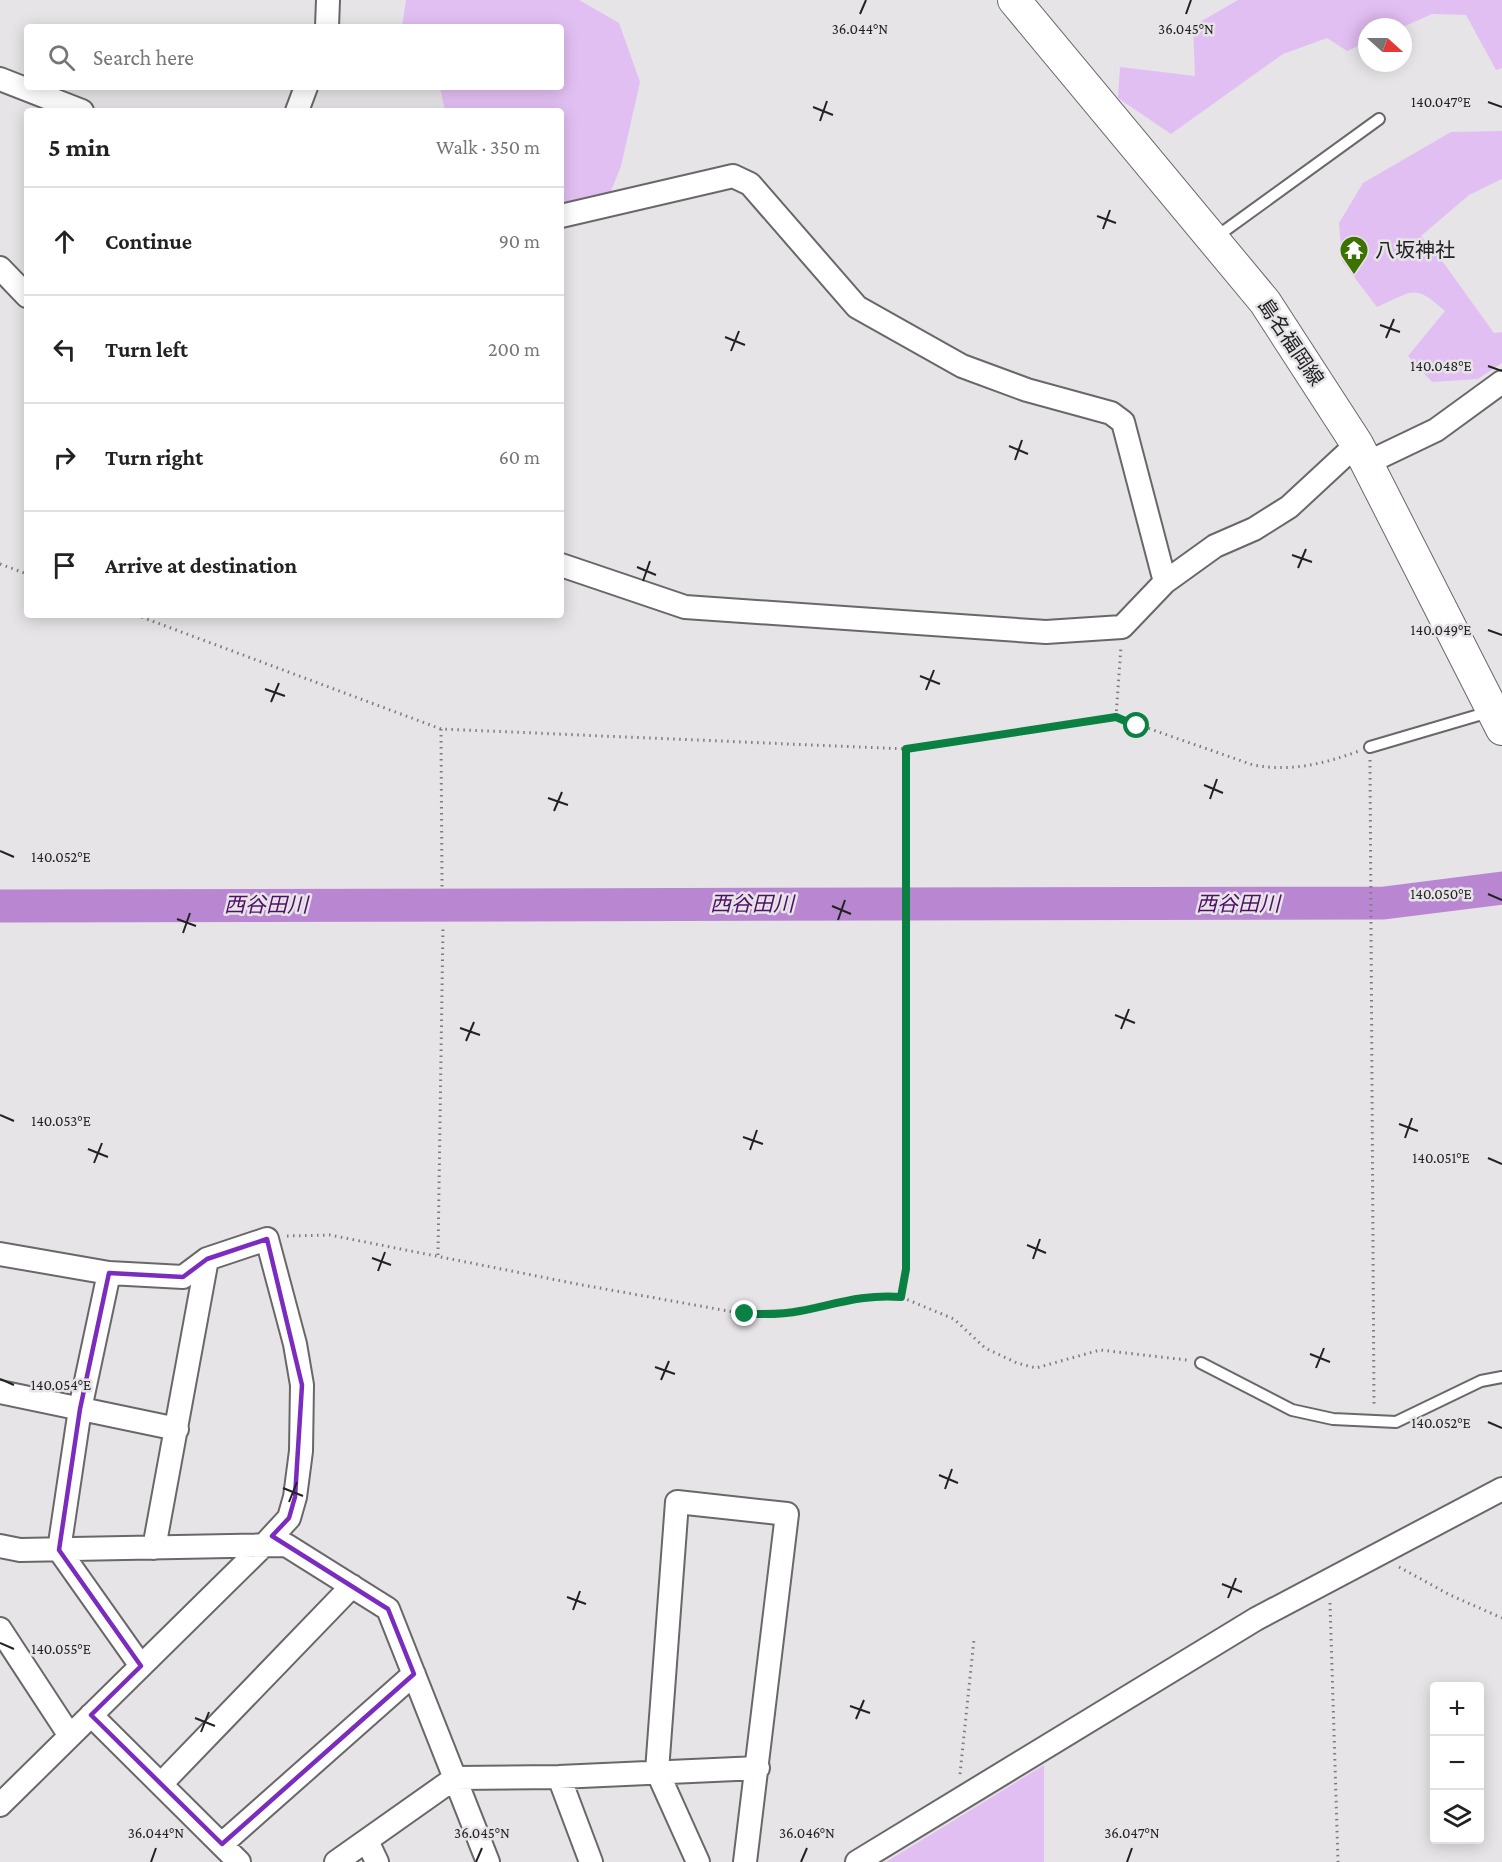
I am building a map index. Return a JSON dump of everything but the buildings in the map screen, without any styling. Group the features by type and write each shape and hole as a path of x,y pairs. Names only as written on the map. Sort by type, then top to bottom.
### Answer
{"main road":[{"name":"島名福岡線","path":"1014,0 1265,302 1362,454 1497,720"}],"street":[{"path":"327,24 328,0"},
{"path":"0,79 24,88"},
{"path":"28,90 74,108"},
{"path":"298,108 305,90"},
{"path":"564,215 733,176 750,184 857,307 962,366 1027,390 1111,413 1123,422 1165,582"},
{"path":"0,268 24,293"},
{"path":"564,567 685,607 1046,632 1122,627 1165,582 1215,546 1254,529 1289,507 1362,454 1436,430 1502,382"},
{"path":"0,1254 109,1273 183,1276 207,1259 267,1239 296,1344 302,1385 301,1450 295,1497 289,1518 0,1804"},
{"path":"154,1548 207,1259"},
{"path":"109,1273 80,1409 59,1550 141,1666"},
{"path":"0,1392 177,1429"},
{"path":"857,1862 1256,1619 1502,1490"},
{"path":"698,1862 657,1772 677,1502 787,1514 745,1862"},
{"path":"0,1546 20,1550 59,1550 286,1545 388,1609 488,1862"},
{"path":"161,1784 352,1586"},
{"path":"0,1629 70,1736"},
{"path":"222,1844 414,1674"},
{"path":"92,1715 239,1862"},
{"path":"336,1862 455,1778 559,1777 758,1768"},
{"path":"559,1777 591,1862"},
{"path":"367,1841 377,1862"}],"lane":[{"path":"1213,238 1379,120"},
{"path":"1370,747 1497,720"},
{"path":"1201,1363 1292,1410 1333,1419 1396,1422 1481,1381 1502,1377"}],"path":[{"path":"0,564 24,573"},
{"path":"144,618 441,729 906,749 1116,717 1253,765 1277,770 1324,764 1370,747 1369,916 1374,1420"},
{"path":"1116,717 1122,627"},
{"path":"441,729 442,887"},
{"path":"901,1297 906,1269 906,749"},
{"path":"438,1255 443,924"},
{"path":"267,1239 299,1234 330,1235 577,1284 745,1314 801,1311 842,1300 901,1297 954,1319 986,1348 1017,1364 1036,1368 1100,1350 1166,1356 1201,1363"},
{"path":"1377,1555 1450,1595 1502,1618"},
{"path":"1329,1580 1338,1862"},
{"path":"958,1800 974,1639"}],"highlighted area":[{"path":"267,1239 302,1385 295,1497 289,1518 272,1536 388,1609 414,1674 222,1844 91,1715 141,1666 59,1550 80,1409 109,1273 183,1277 207,1259"}],"shaded area":[{"path":"406,0 579,0 619,23 640,82 621,166 607,201 564,204 564,108 444,108 441,90 564,90 564,24 402,24"},
{"path":"1238,0 1502,0 1502,68 1496,70 1466,15 1432,14 1412,23 1412,18 1358,18 1358,46 1347,51 1327,38 1283,54 1171,134 1118,98 1120,67 1195,76 1193,26"},
{"path":"1502,131 1502,179 1469,195 1421,236 1440,258 1494,333 1502,332 1502,363 1478,379 1432,382 1408,356 1445,311 1419,293 1406,294 1377,307 1342,261 1339,223 1363,183 1451,132"},
{"path":"1044,1765 1044,1862 886,1862"}],"waterway":[{"name":"西谷田川","path":"0,906 1384,903 1502,888"}],"place":[{"name":"八坂神社","path":"1354,276"}],"route":[{"path":"745,1314 801,1311 842,1300 901,1297 906,1269 906,749 1116,717 1137,726"}]}
